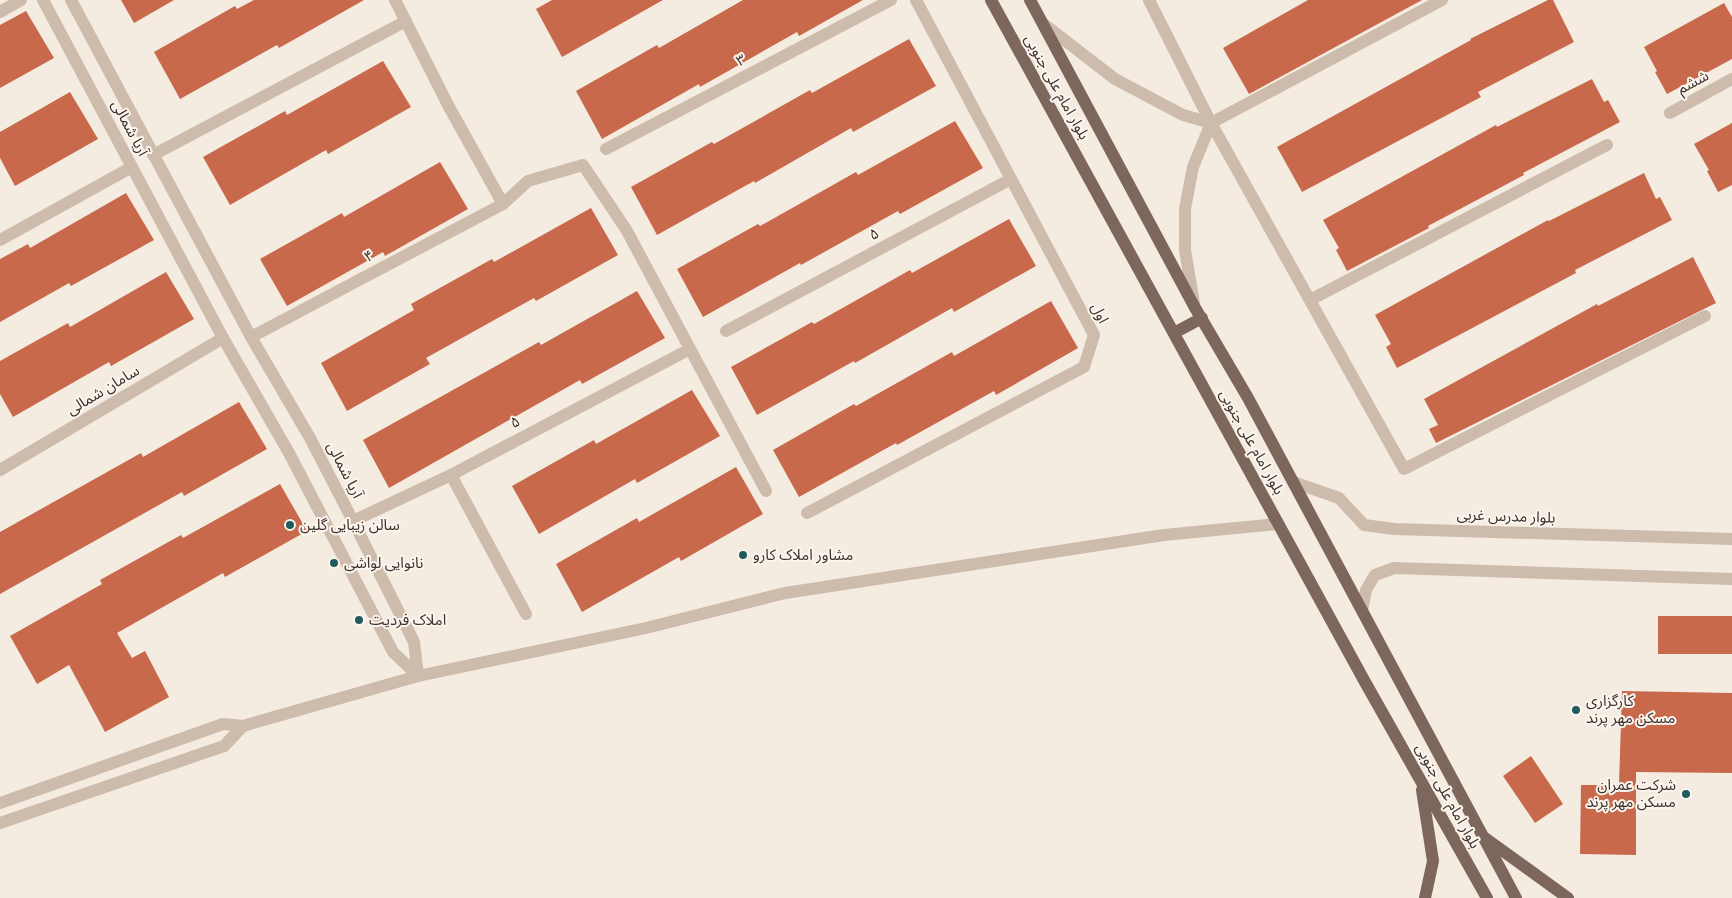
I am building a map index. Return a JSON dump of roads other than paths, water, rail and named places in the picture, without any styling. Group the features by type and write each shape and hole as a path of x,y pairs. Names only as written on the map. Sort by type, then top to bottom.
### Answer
{"main road":[{"name":"بلوار امام علی جنوبی","path":"990,0 1278,524 1487,898"},
{"name":"بلوار امام علی جنوبی","path":"1030,0 1194,306 1248,398 1481,836 1516,898"},
{"path":"1174,333 1202,318"},
{"path":"1420,780 1433,861 1425,898"},
{"path":"1481,836 1568,898"}],"street":[{"path":"0,12 21,0"},
{"name":"آریا شمالی","path":"43,0 223,338 289,453 393,652 418,676"},
{"name":"آریا شمالی","path":"71,0 251,337 310,438 353,521 414,642 418,676"},
{"path":"395,0 448,105 503,204"},
{"name":"۳","path":"606,149 891,0"},
{"name":"اول","path":"807,513 1084,367 1094,335 916,0"},
{"path":"1149,0 1211,123 1404,469 1705,316"},
{"path":"1194,306 1185,250 1185,209 1193,167 1211,123 1442,0"},
{"path":"153,155 406,21"},
{"path":"1045,25 1115,78 1183,115 1211,123"},
{"name":"ششم","path":"1670,113 1732,79"},
{"path":"1310,300 1607,145"},
{"name":"۴","path":"251,337 503,204 528,181 583,165 627,232 690,348"},
{"path":"0,240 132,167"},
{"name":"۵","path":"726,331 1011,179"},
{"name":"سامان شمالی","path":"0,470 223,338"},
{"path":"690,348 766,491"},
{"name":"۵","path":"353,521 451,475 690,348"},
{"path":"451,475 526,614"},
{"name":"بلوار مدرس غربی","path":"1293,482 1339,498 1364,525 1394,528 1732,539"},
{"path":"0,803 223,724 243,726 418,676 646,628 785,593 1164,535 1278,524"},
{"path":"1362,611 1366,590 1375,575 1394,568 1414,567 1732,579"},
{"path":"0,823 224,746 243,726"}],"place":[{"name":"سالن زیبایی گلین","path":"290,525"},
{"name":"مشاور املاک کارو","path":"743,555"},
{"name":"نانوایی لواشی","path":"334,563"},
{"name":"املاک فردیت","path":"359,620"},
{"name":"کارگزاری مسکن مهر پرند","path":"1576,710"},
{"name":"شرکت عمران مسکن مهر پرند","path":"1686,794"}]}
